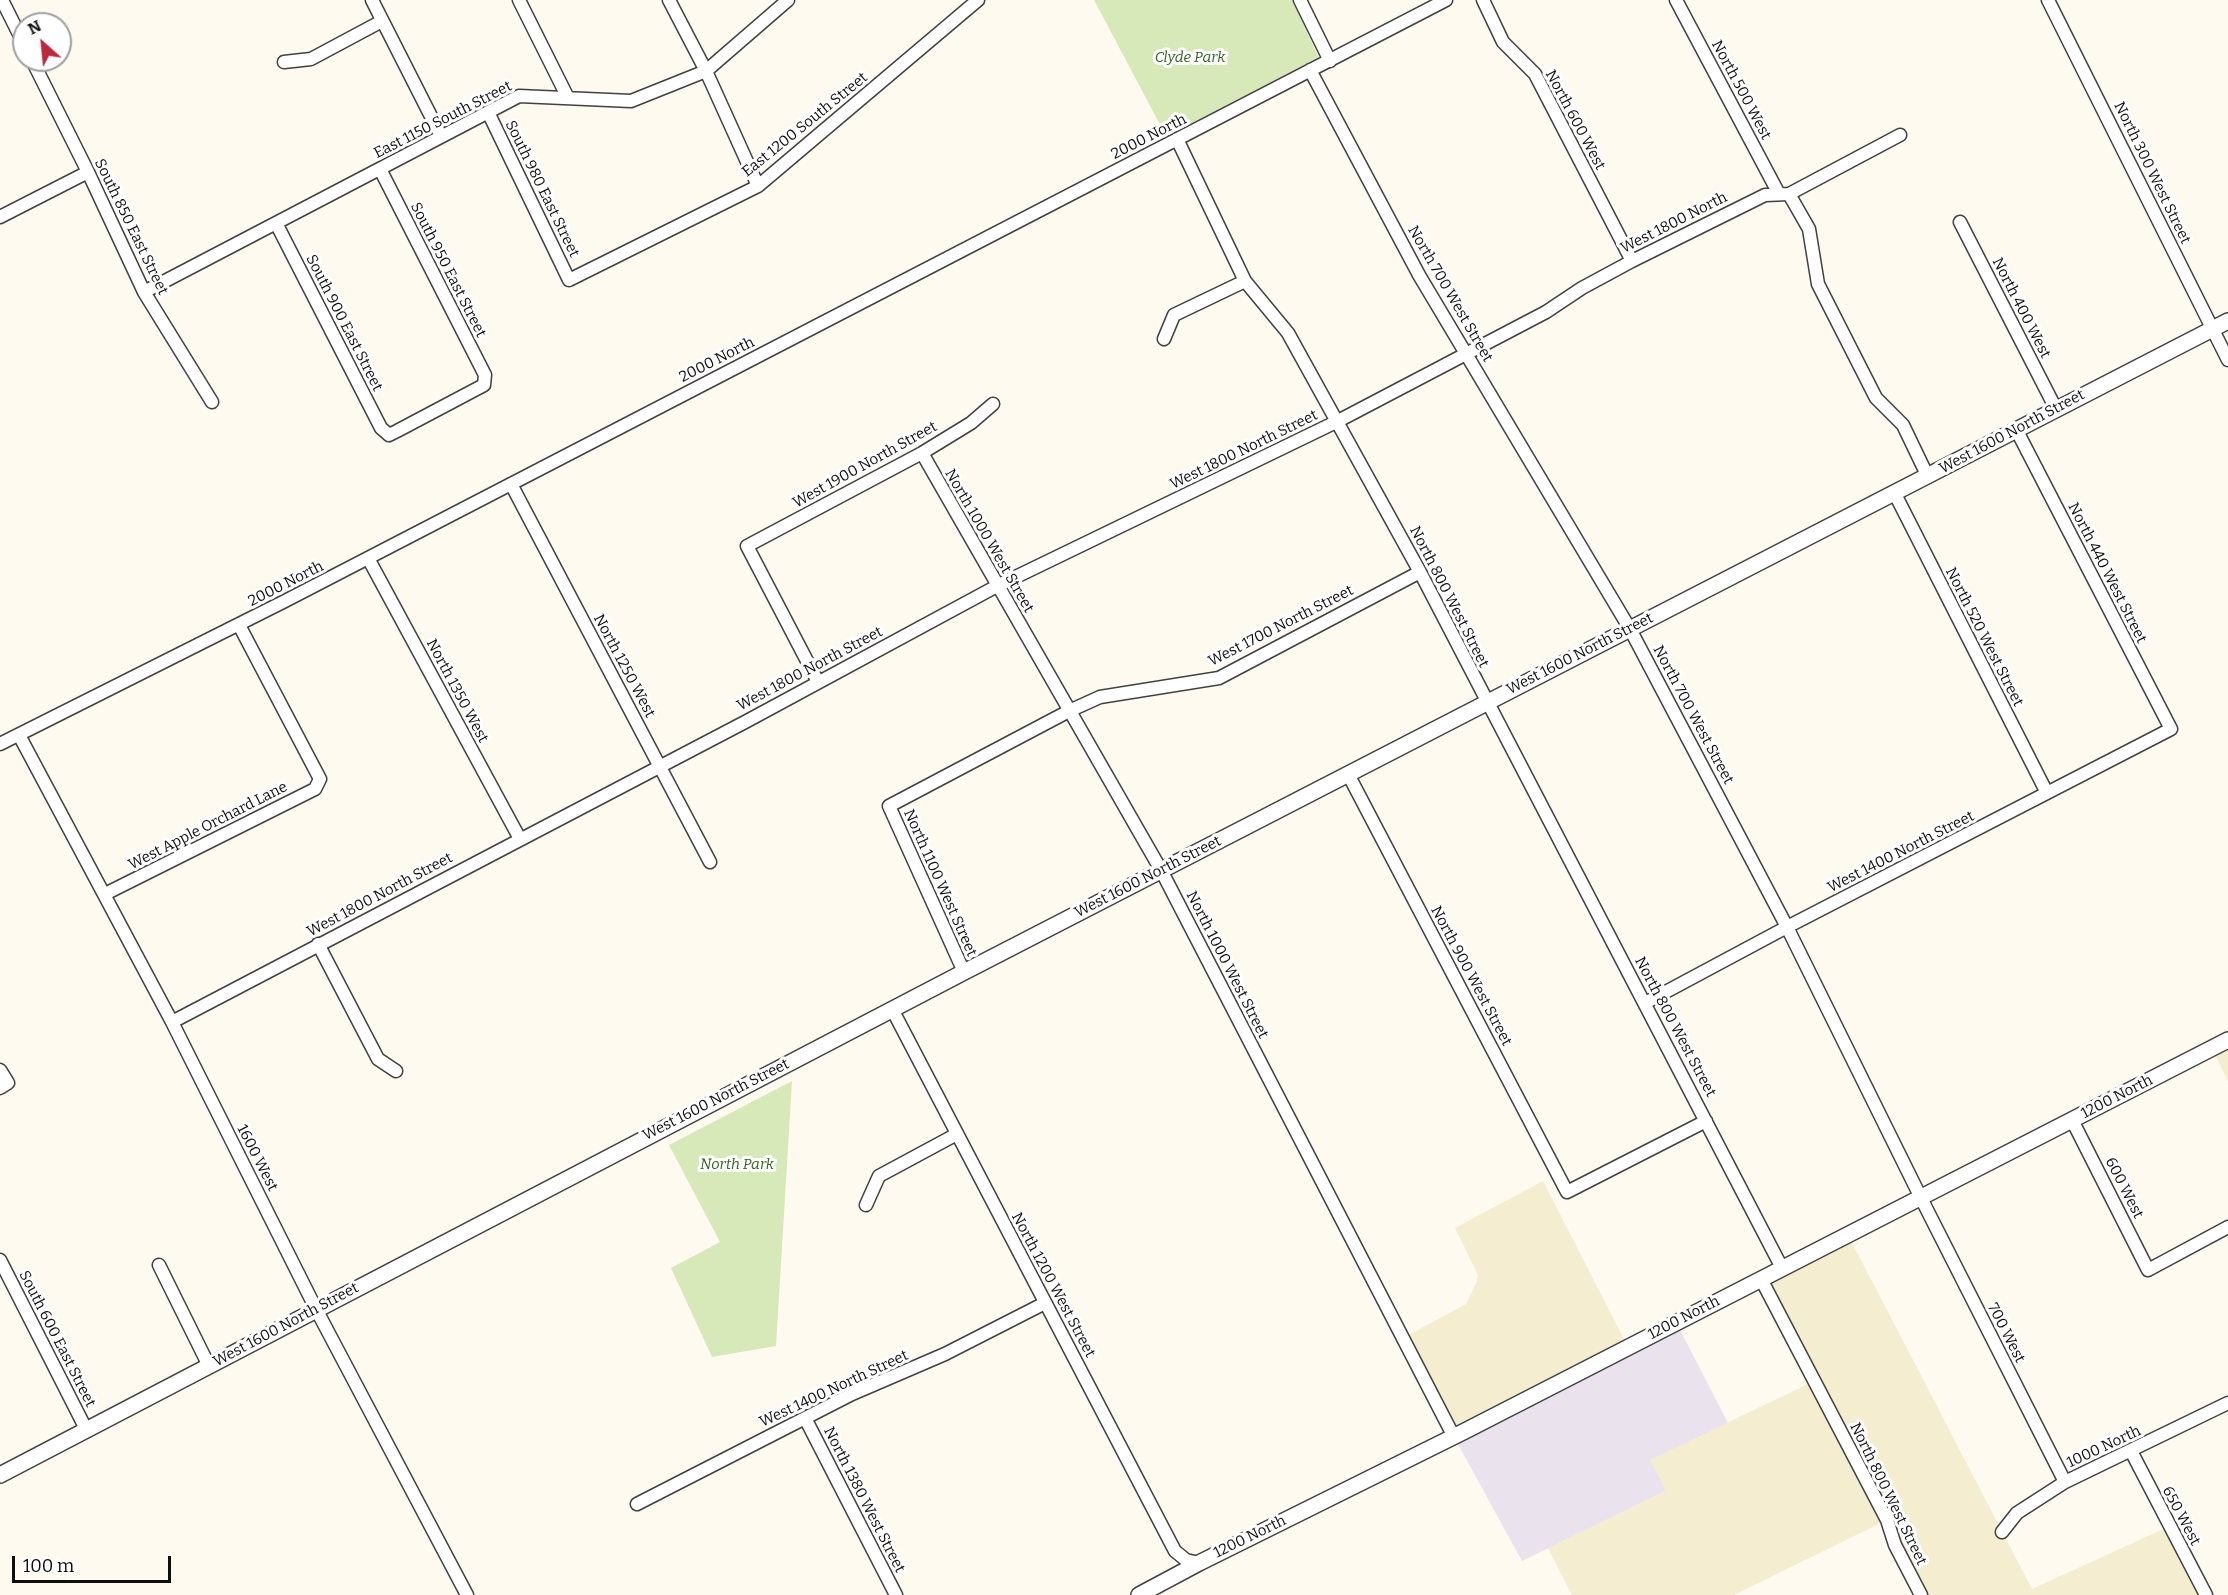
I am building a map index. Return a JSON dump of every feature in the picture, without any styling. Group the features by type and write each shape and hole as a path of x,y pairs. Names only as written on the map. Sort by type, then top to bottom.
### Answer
{"street":[{"path":"372,0 441,136"},
{"path":"519,0 568,98"},
{"path":"669,0 706,71 758,186"},
{"name":"East 1150 South Street","path":"144,292 519,96 631,101 706,71 788,0"},
{"name":"East 1200 South Street","path":"569,279 758,186 978,0"},
{"path":"1300,0 1330,61"},
{"name":"2000 North","path":"0,743 239,625 1446,0"},
{"name":"North 600 West","path":"1483,0 1503,42 1535,75 1632,261"},
{"name":"North 500 West","path":"1676,0 1784,194 1809,230 1818,284 1876,398 1902,425 1928,477"},
{"name":"North 300 West Street","path":"2048,0 2228,360"},
{"path":"2,1 12,21"},
{"path":"284,62 311,59 382,21"},
{"name":"North 700 West Street","path":"1310,70 1419,274 1630,629 1787,927 1921,1198"},
{"name":"South 850 East Street","path":"38,72 144,292 212,402"},
{"name":"South 980 East Street","path":"488,112 569,279"},
{"name":"West 1800 North","path":"1467,354 1546,312 1582,288 1632,261 1765,195 1784,194 1900,135"},
{"name":"North 800 West Street","path":"1177,139 1245,281 1288,333 1419,572 1782,1268"},
{"name":"South 950 East Street","path":"380,169 485,375 484,385 389,435"},
{"path":"0,217 88,172"},
{"name":"North 400 West","path":"1960,222 2056,409"},
{"name":"South 900 East Street","path":"276,223 381,428 389,435"},
{"path":"1164,339 1174,315 1245,281"},
{"name":"West 1600 North Street","path":"0,1475 892,1009 2228,321"},
{"name":"West 1800 North Street","path":"172,1022 997,586 1338,421 1467,354"},
{"name":"West 1900 North Street","path":"818,682 747,546 922,453 971,423 993,404"},
{"name":"North 440 West Street","path":"2017,431 2171,729"},
{"name":"North 1000 West Street","path":"922,453 1161,870 1454,1437"},
{"name":"North 1250 West","path":"511,484 710,862"},
{"name":"North 520 West Street","path":"1895,494 2047,793"},
{"name":"North 1350 West","path":"368,558 520,839"},
{"name":"West 1700 North Street","path":"889,806 1100,697 1219,678 1419,572"},
{"name":"West Apple Orchard Lane","path":"105,894 315,789 320,779 239,625"},
{"name":"West 1400 North Street","path":"1645,1003 1787,927 2171,729"},
{"name":"1600 West","path":"19,735 172,1022 316,1309 466,1595"},
{"name":"North 900 West Street","path":"1348,774 1567,1192 1706,1121"},
{"name":"North 1100 West Street","path":"889,806 964,972"},
{"path":"318,944 378,1059 396,1071"},
{"name":"North 1200 West Street","path":"892,1009 1176,1551 1186,1560 1198,1563"},
{"name":"1200 North","path":"1139,1595 1198,1563 1454,1437 2228,1040"},
{"path":"0,1070 4,1086"},
{"name":"600 West","path":"2072,1120 2148,1270 2228,1227"},
{"path":"866,1205 879,1176 957,1134"},
{"name":"700 West","path":"1921,1198 2065,1482"},
{"name":"South 600 East Street","path":"0,1260 87,1431"},
{"path":"159,1265 209,1366"},
{"name":"North 800 West Street","path":"1761,1279 1887,1520 1895,1545 1921,1595"},
{"name":"West 1400 North Street","path":"637,1504 852,1394 945,1354 1045,1303"},
{"name":"1000 North","path":"2002,1532 2017,1513 2065,1482 2228,1403"},
{"name":"North 1380 West Street","path":"805,1418 896,1595"},
{"name":"650 West","path":"2130,1451 2205,1595"}],"shaded area":[{"path":"2228,1040 2228,1082 2212,1048"},
{"path":"1543,1181 1628,1347 1454,1437 1403,1338 1466,1304 1476,1284 1478,1275 1455,1228"},
{"path":"1848,1235 2032,1589 2170,1526 2206,1595 1921,1595 1887,1520 1734,1595 1572,1595 1548,1548 1666,1491 1650,1460 1814,1381 1761,1279"},
{"path":"1676,1322 1728,1423 1651,1460 1666,1491 1522,1561 1454,1437"}],"green space":[{"name":"Clyde Park","path":"1094,0 1292,0 1319,58 1166,136"},
{"name":"North Park","path":"792,1081 776,1346 712,1357 671,1268 720,1242 669,1145"}]}
